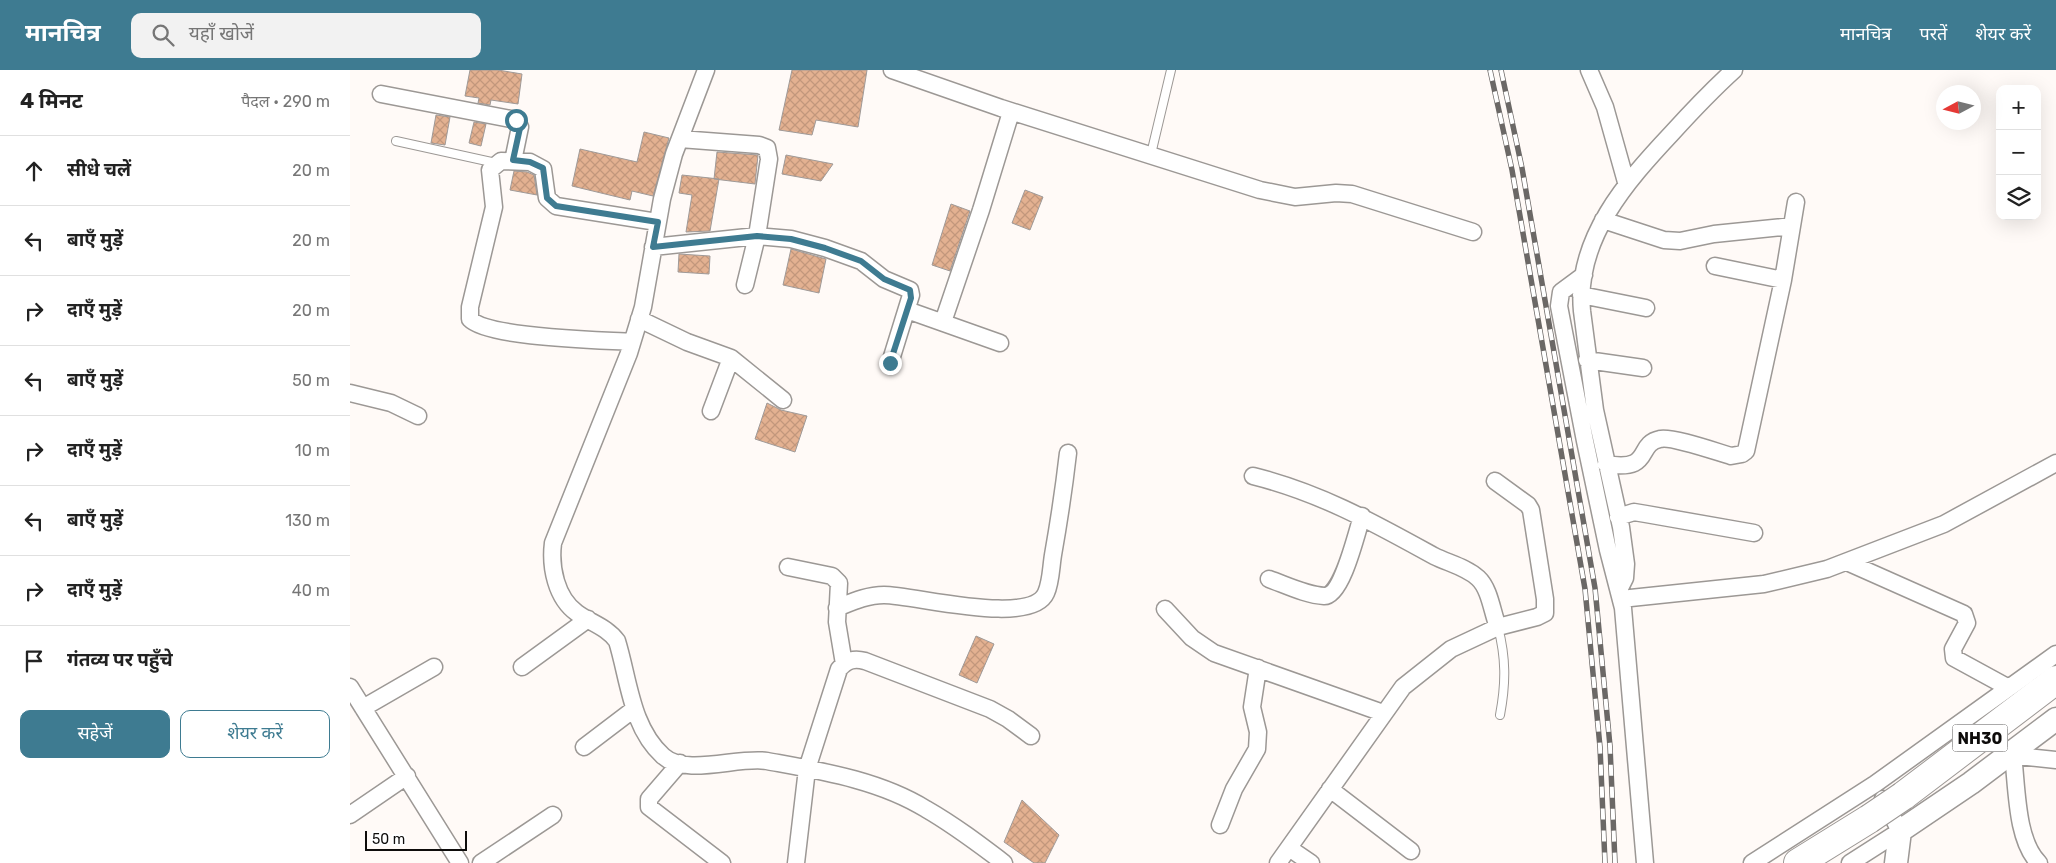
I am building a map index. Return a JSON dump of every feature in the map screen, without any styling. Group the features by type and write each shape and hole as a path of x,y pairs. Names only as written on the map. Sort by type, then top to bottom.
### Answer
{"highway":[{"name":"NH30","path":"1798,863 1892,818 2056,680"},
{"name":"NH30","path":"1829,863 2056,700"}],"street":[{"path":"706,70 680,139 662,199 639,320 632,342 552,543 551,559 556,582 564,599 575,612 611,633 617,641 634,709 652,744 664,757 680,764 764,760 857,780 912,801 946,821 1004,863"},
{"path":"892,70 1011,112 1281,196 1352,194 1473,232"},
{"path":"1589,70 1605,107 1626,182"},
{"path":"1620,595 1625,578 1626,564 1587,360 1581,295 1584,275 1591,248 1603,220 1626,182 1714,88 1734,70"},
{"path":"381,94 516,120 520,128 513,160"},
{"path":"943,322 982,210 1011,112"},
{"path":"680,139 759,145 767,148 769,159 757,236 745,285"},
{"path":"632,342 577,337 541,338 484,326 474,323 470,319 470,307 494,207 490,170 496,163 513,160 530,162 543,168 547,198 556,206 658,222"},
{"path":"1606,464 1624,467 1633,464 1654,442 1665,438 1731,456 1742,454 1746,451 1784,280 1796,202"},
{"path":"1603,220 1664,240 1680,241 1708,235 1792,226"},
{"path":"653,247 757,236 807,243 861,261 884,279 910,290 911,294 907,310 890,363"},
{"path":"1715,266 1784,280"},
{"path":"1584,275 1561,292 1559,306 1608,550 1620,595 1631,682 1645,863"},
{"path":"1581,295 1646,308"},
{"path":"907,310 1000,343"},
{"path":"639,320 687,342 731,358 782,400"},
{"path":"711,411 731,358"},
{"path":"1587,360 1643,368"},
{"path":"350,393 391,403 418,416"},
{"path":"836,608 857,600 882,595 995,608 1036,603 1042,599 1048,586 1062,508 1068,453"},
{"path":"1620,595 1764,584 1807,576 1944,524 2056,463"},
{"path":"1253,476 1287,484 1362,516 1478,578 1484,586 1498,627"},
{"path":"1278,863 1383,713 1403,687 1422,669 1451,649 1498,627 1541,616 1545,608 1531,510 1528,505 1495,481"},
{"path":"1618,517 1634,512 1754,533"},
{"path":"1269,579 1324,596 1334,592 1341,580 1362,516"},
{"path":"1847,562 1964,614 1967,623 1953,649 1954,658 2009,688"},
{"path":"788,567 832,576 836,579 839,590 836,608 839,641 844,664"},
{"path":"1165,609 1201,646 1214,653 1383,713"},
{"path":"522,667 588,619"},
{"path":"1752,863 1875,784 2056,654"},
{"path":"798,863 807,769 839,669 844,664 856,659 865,661 976,704 1008,719 1031,736"},
{"path":"434,667 355,699 460,863"},
{"path":"1220,825 1234,789 1257,749 1258,732 1252,707 1258,668"},
{"path":"584,747 634,709"},
{"path":"1850,863 1892,818 2011,755 2056,719"},
{"path":"2011,755 2056,760"},
{"path":"2011,755 2024,839 2031,855 2039,863"},
{"path":"680,764 649,799 649,807 722,863"},
{"path":"350,815 406,776"},
{"path":"1875,784 1892,818 1896,863"},
{"path":"1330,789 1411,851"},
{"path":"481,863 553,815"},
{"path":"1289,848 1311,863"}],"lane":[{"path":"1151,154 1171,70"},
{"path":"396,141 496,163"},
{"path":"1498,627 1506,668 1500,715"}],"building":[{"path":"470,70 498,70 522,74 518,104 491,100 490,105 478,103 479,98 465,96"},
{"path":"792,70 867,70 858,127 816,120 812,135 779,130"},
{"path":"436,115 450,117 445,145 431,143"},
{"path":"474,122 486,124 481,146 469,143"},
{"path":"644,132 669,138 653,196 632,191 630,200 572,186 580,149 637,162"},
{"path":"717,152 758,155 755,184 714,179"},
{"path":"786,155 833,164 821,181 782,174"},
{"path":"514,171 527,172 534,175 537,195 510,190"},
{"path":"682,175 719,179 710,231 686,232 692,195 679,193"},
{"path":"1025,190 1043,197 1030,230 1012,223"},
{"path":"951,204 970,211 950,271 932,265"},
{"path":"791,249 826,259 819,293 783,285"},
{"path":"679,254 710,256 709,274 678,272"},
{"path":"767,403 781,410 807,416 795,452 755,439"},
{"path":"976,636 994,644 977,683 959,675"},
{"path":"1022,800 1059,835 1045,863 1034,863 1004,842"}],"railway":[{"path":"1490,70 1512,170 1585,589 1600,747 1605,863"},
{"path":"1501,70 1522,168 1595,588 1610,746 1615,863"}],"route":[{"path":"516,120 520,124 520,128 513,160 530,162 543,168 544,190 550,203 556,206 658,222 653,247 757,236 791,239 836,251 861,261 884,279 910,290 911,298 890,363"}]}
